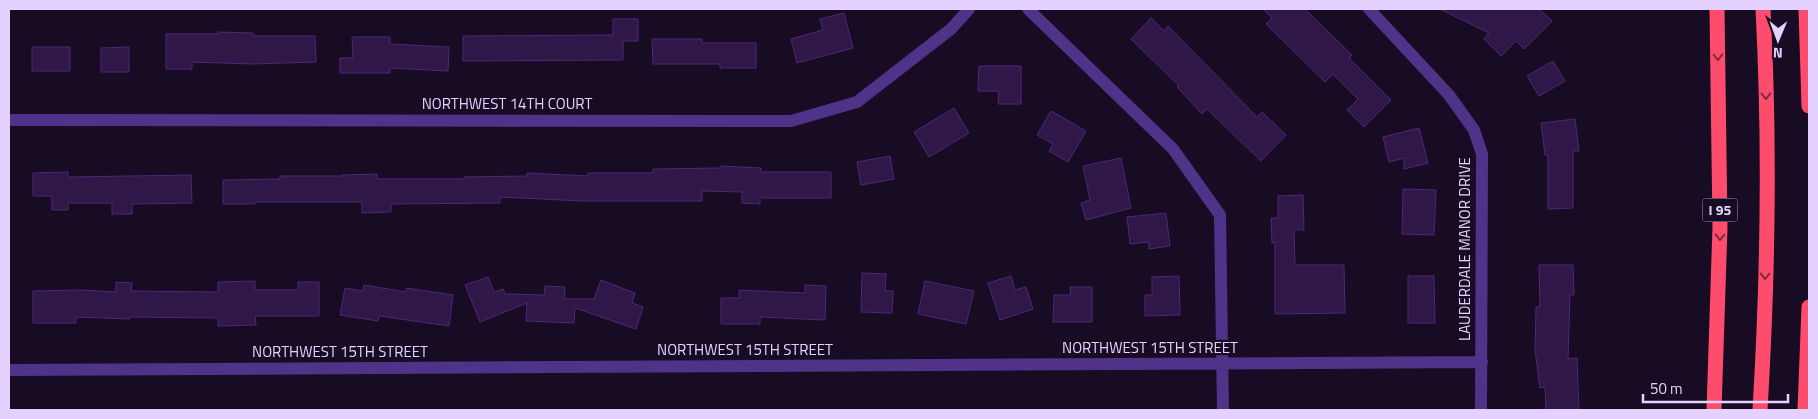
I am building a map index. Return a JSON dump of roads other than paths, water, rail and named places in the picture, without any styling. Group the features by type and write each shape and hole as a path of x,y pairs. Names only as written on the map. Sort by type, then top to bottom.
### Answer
{"highway":[{"name":"I 95","path":"1714,410 1720,227 1717,9"},
{"path":"1760,410 1766,166 1763,9"},
{"path":"1806,9 1809,106"},
{"path":"1804,410 1809,307"},
{"path":"1754,410 1762,372"}],"street":[{"name":"NORTHWEST 14TH COURT","path":"9,120 791,121 857,102 951,29 969,9"},
{"path":"1028,9 1173,149 1220,215 1224,410"},
{"name":"LAUDERDALE MANOR DRIVE","path":"1369,9 1449,95 1474,130 1482,154 1481,410"},
{"name":"NORTHWEST 15TH STREET","path":"9,370 1482,362"}]}
